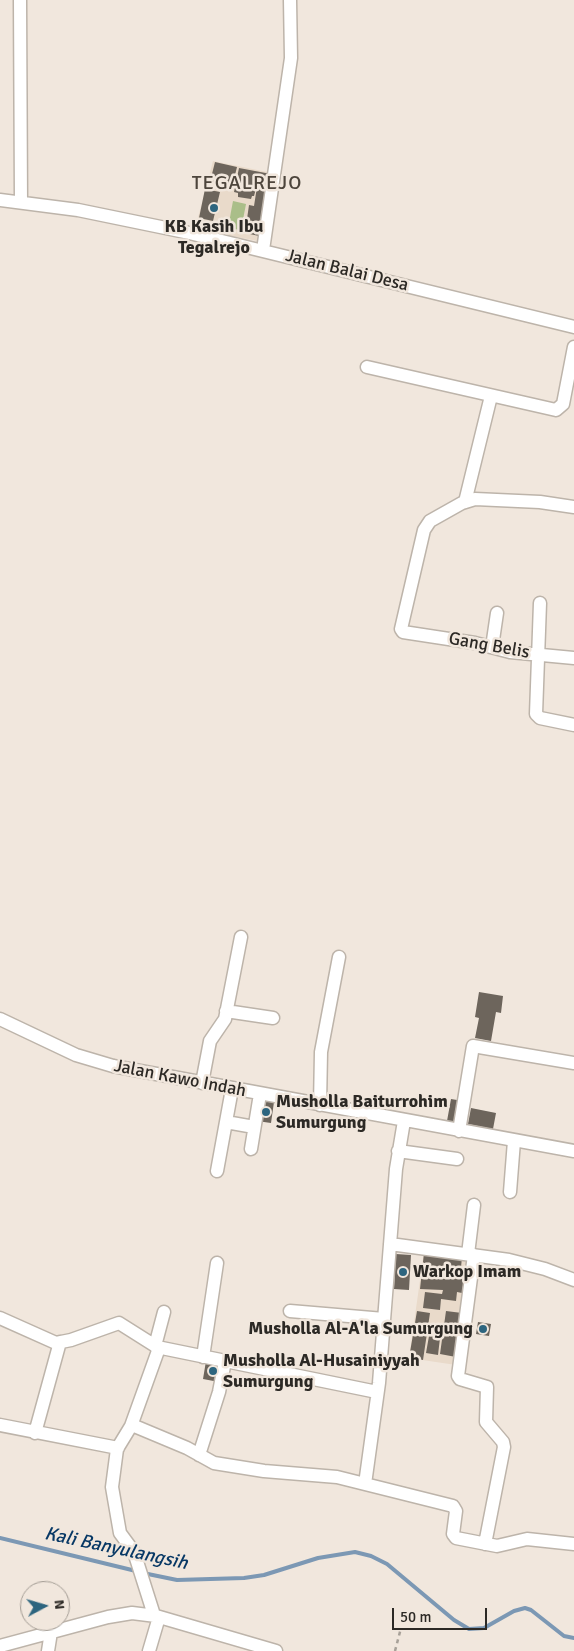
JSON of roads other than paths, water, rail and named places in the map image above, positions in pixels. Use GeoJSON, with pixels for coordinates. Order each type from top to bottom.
{"type":"FeatureCollection","features":[{"type":"Feature","properties":{"kind":"street"},"geometry":{"type":"LineString","coordinates":[[20,0],[21,202]]}},
{"type":"Feature","properties":{"kind":"street"},"geometry":{"type":"LineString","coordinates":[[263,250],[291,58],[290,0]]}},
{"type":"Feature","properties":{"kind":"street","name":"Jalan Balai Desa"},"geometry":{"type":"LineString","coordinates":[[0,200],[124,219],[263,250],[574,327]]}},
{"type":"Feature","properties":{"kind":"street"},"geometry":{"type":"LineString","coordinates":[[367,367],[552,410],[559,410],[564,401],[574,347]]}},
{"type":"Feature","properties":{"kind":"street"},"geometry":{"type":"LineString","coordinates":[[490,396],[465,502],[481,499],[540,502],[574,507]]}},
{"type":"Feature","properties":{"kind":"street","name":"Gang Belis"},"geometry":{"type":"LineString","coordinates":[[465,502],[433,519],[426,525],[401,629],[404,632],[492,647],[574,658]]}},
{"type":"Feature","properties":{"kind":"street"},"geometry":{"type":"LineString","coordinates":[[540,603],[536,716],[574,725]]}},
{"type":"Feature","properties":{"kind":"street"},"geometry":{"type":"LineString","coordinates":[[492,647],[497,612]]}},
{"type":"Feature","properties":{"kind":"street"},"geometry":{"type":"LineString","coordinates":[[202,1083],[209,1046],[223,1023],[241,937]]}},
{"type":"Feature","properties":{"kind":"street"},"geometry":{"type":"LineString","coordinates":[[320,1105],[321,1052],[339,957]]}},
{"type":"Feature","properties":{"kind":"street"},"geometry":{"type":"LineString","coordinates":[[226,1011],[273,1018]]}},
{"type":"Feature","properties":{"kind":"street","name":"Jalan Kawo Indah"},"geometry":{"type":"LineString","coordinates":[[0,1019],[92,1060],[232,1089],[574,1152]]}},
{"type":"Feature","properties":{"kind":"street"},"geometry":{"type":"LineString","coordinates":[[459,1131],[473,1046],[574,1063]]}},
{"type":"Feature","properties":{"kind":"street"},"geometry":{"type":"LineString","coordinates":[[217,1171],[232,1089]]}},
{"type":"Feature","properties":{"kind":"street"},"geometry":{"type":"LineString","coordinates":[[251,1149],[260,1094]]}},
{"type":"Feature","properties":{"kind":"street"},"geometry":{"type":"LineString","coordinates":[[365,1484],[377,1392],[398,1151],[404,1121]]}},
{"type":"Feature","properties":{"kind":"street"},"geometry":{"type":"LineString","coordinates":[[226,1122],[254,1127]]}},
{"type":"Feature","properties":{"kind":"street"},"geometry":{"type":"LineString","coordinates":[[510,1192],[514,1141]]}},
{"type":"Feature","properties":{"kind":"street"},"geometry":{"type":"LineString","coordinates":[[398,1151],[457,1159]]}},
{"type":"Feature","properties":{"kind":"street"},"geometry":{"type":"LineString","coordinates":[[474,1205],[471,1254],[458,1376],[461,1380],[487,1387],[485,1420],[504,1447],[485,1544]]}},
{"type":"Feature","properties":{"kind":"street"},"geometry":{"type":"LineString","coordinates":[[390,1244],[524,1263],[574,1280]]}},
{"type":"Feature","properties":{"kind":"street"},"geometry":{"type":"LineString","coordinates":[[203,1357],[218,1263]]}},
{"type":"Feature","properties":{"kind":"street"},"geometry":{"type":"LineString","coordinates":[[290,1311],[384,1319]]}},
{"type":"Feature","properties":{"kind":"street"},"geometry":{"type":"LineString","coordinates":[[149,1651],[156,1616],[135,1556],[120,1534],[112,1498],[114,1465],[118,1448],[132,1425],[157,1347],[164,1312]]}},
{"type":"Feature","properties":{"kind":"street"},"geometry":{"type":"LineString","coordinates":[[0,1318],[18,1324],[49,1340],[60,1342],[119,1323],[157,1347],[377,1392]]}},
{"type":"Feature","properties":{"kind":"street"},"geometry":{"type":"LineString","coordinates":[[35,1433],[60,1342]]}},
{"type":"Feature","properties":{"kind":"street"},"geometry":{"type":"LineString","coordinates":[[199,1455],[218,1397],[225,1361]]}},
{"type":"Feature","properties":{"kind":"street"},"geometry":{"type":"LineString","coordinates":[[132,1425],[187,1448],[214,1463],[249,1469],[328,1476],[454,1507],[456,1511],[454,1536],[498,1546],[534,1539],[574,1544]]}},
{"type":"Feature","properties":{"kind":"street"},"geometry":{"type":"LineString","coordinates":[[0,1426],[118,1448]]}},
{"type":"Feature","properties":{"kind":"street"},"geometry":{"type":"LineString","coordinates":[[0,1646],[132,1613],[156,1616],[276,1651]]}},
{"type":"Feature","properties":{"kind":"street"},"geometry":{"type":"LineString","coordinates":[[48,1651],[51,1632]]}},
{"type":"Feature","properties":{"kind":"waterway","name":"Kali Banyulangsih"},"geometry":{"type":"LineString","coordinates":[[0,1538],[136,1571]]}},
{"type":"Feature","properties":{"kind":"waterway","name":"Kali Banyulangsih"},"geometry":{"type":"LineString","coordinates":[[143,1573],[177,1580],[244,1578],[264,1575],[318,1558],[355,1552],[371,1556],[387,1564],[454,1620],[469,1629],[484,1628],[514,1611],[525,1608],[531,1610],[564,1636],[574,1638]]}},
{"type":"Feature","properties":{"kind":"place","name":"KB Kasih Ibu Tegalrejo"},"geometry":{"type":"Point","coordinates":[214,208]}},
{"type":"Feature","properties":{"kind":"place","name":"Musholla Baiturrohim Sumurgung"},"geometry":{"type":"Point","coordinates":[266,1112]}},
{"type":"Feature","properties":{"kind":"place","name":"Warkop Imam"},"geometry":{"type":"Point","coordinates":[403,1272]}},
{"type":"Feature","properties":{"kind":"place","name":"Musholla Al-A'la Sumurgung"},"geometry":{"type":"Point","coordinates":[483,1329]}},
{"type":"Feature","properties":{"kind":"place","name":"Musholla Al-Husainiyyah Sumurgung"},"geometry":{"type":"Point","coordinates":[213,1371]}},
{"type":"Feature","properties":{"kind":"district","name":"TEGALREJO"},"geometry":{"type":"Point","coordinates":[247,184]}}]}
